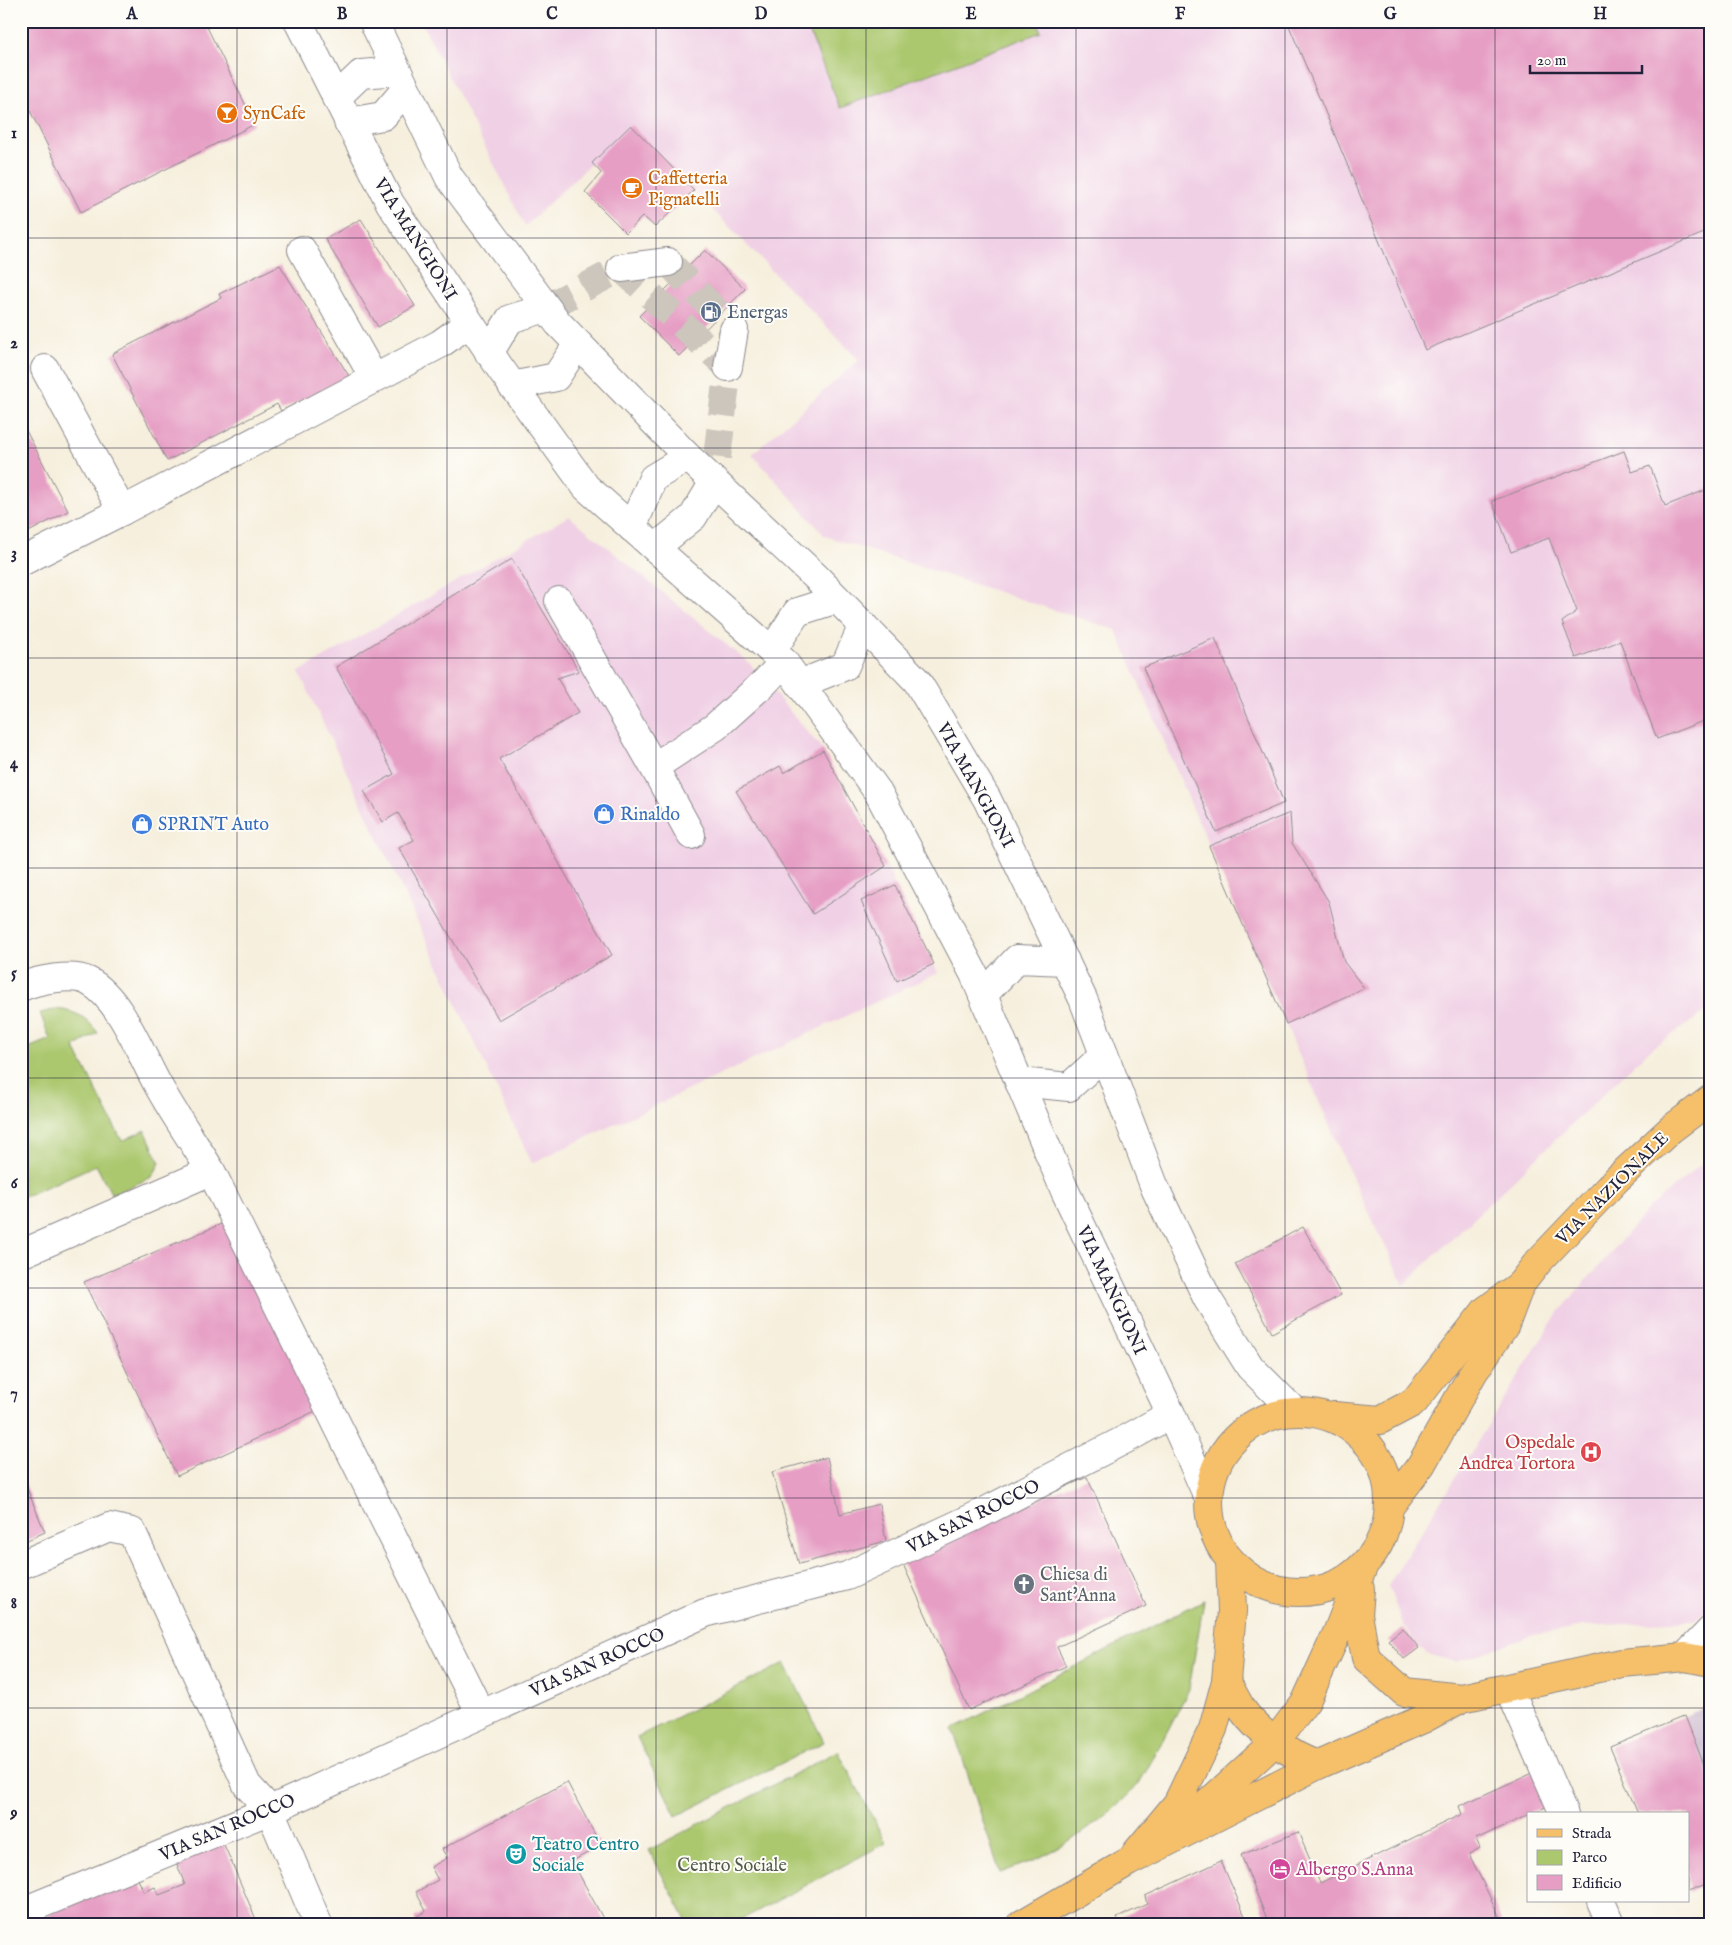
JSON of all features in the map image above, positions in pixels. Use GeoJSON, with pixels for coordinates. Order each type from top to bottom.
{"type":"FeatureCollection","features":[{"type":"Feature","properties":{"kind":"main road","name":"VIA NAZIONALE"},"geometry":{"type":"LineString","coordinates":[[1390,1506],[1420,1465],[1473,1373],[1504,1325],[1520,1286],[1538,1262],[1617,1179],[1671,1130],[1711,1099]]}},
{"type":"Feature","properties":{"kind":"main road","name":"VIA NAZIONALE"},"geometry":{"type":"LineString","coordinates":[[1326,1416],[1353,1429],[1373,1450],[1386,1476],[1390,1506],[1386,1528],[1377,1549],[1362,1567],[1342,1582],[1319,1591],[1295,1593],[1270,1588],[1248,1577],[1230,1561],[1218,1542],[1210,1520],[1208,1498],[1214,1472],[1226,1448],[1246,1430],[1269,1417],[1295,1412],[1311,1412],[1326,1416],[1380,1420],[1414,1402],[1486,1310],[1520,1286]]}},
{"type":"Feature","properties":{"kind":"main road","name":"VIA NAZIONALE"},"geometry":{"type":"LineString","coordinates":[[1128,1862],[1177,1804],[1213,1729],[1226,1681],[1232,1611],[1230,1561]]}},
{"type":"Feature","properties":{"kind":"main road","name":"VIA NAZIONALE"},"geometry":{"type":"LineString","coordinates":[[1128,1862],[1207,1804],[1275,1742],[1306,1701],[1337,1633],[1362,1567]]}},
{"type":"Feature","properties":{"kind":"main road"},"geometry":{"type":"LineString","coordinates":[[1362,1567],[1358,1615],[1366,1658],[1404,1692],[1462,1698]]}},
{"type":"Feature","properties":{"kind":"main road"},"geometry":{"type":"LineString","coordinates":[[1022,1924],[1128,1862],[1318,1765],[1423,1719],[1462,1698],[1622,1663],[1698,1660]]}},
{"type":"Feature","properties":{"kind":"main road"},"geometry":{"type":"LineString","coordinates":[[1226,1681],[1242,1710],[1275,1742],[1302,1760],[1318,1765]]}},
{"type":"Feature","properties":{"kind":"street","name":"VIA MANGIONI"},"geometry":{"type":"LineString","coordinates":[[298,21],[390,203],[489,353],[586,487],[778,657],[800,684],[878,792],[974,974],[1065,1191],[1171,1414],[1208,1498]]}},
{"type":"Feature","properties":{"kind":"street","name":"VIA MANGIONI"},"geometry":{"type":"LineString","coordinates":[[373,21],[449,177],[558,323],[688,457],[837,599],[917,681],[987,798],[1083,999],[1155,1188],[1206,1298],[1250,1367],[1295,1412]]}},
{"type":"Feature","properties":{"kind":"street"},"geometry":{"type":"LineString","coordinates":[[336,98],[362,74],[402,80],[383,116],[348,122]]}},
{"type":"Feature","properties":{"kind":"street"},"geometry":{"type":"LineString","coordinates":[[302,250],[374,378]]}},
{"type":"Feature","properties":{"kind":"street"},"geometry":{"type":"LineString","coordinates":[[620,268],[668,262]]}},
{"type":"Feature","properties":{"kind":"street"},"geometry":{"type":"LineString","coordinates":[[489,353],[510,319],[546,308]]}},
{"type":"Feature","properties":{"kind":"street"},"geometry":{"type":"LineString","coordinates":[[21,562],[440,344],[469,323]]}},
{"type":"Feature","properties":{"kind":"street"},"geometry":{"type":"LineString","coordinates":[[728,367],[734,330]]}},
{"type":"Feature","properties":{"kind":"street"},"geometry":{"type":"LineString","coordinates":[[512,386],[556,377],[578,344]]}},
{"type":"Feature","properties":{"kind":"street"},"geometry":{"type":"LineString","coordinates":[[45,369],[122,510]]}},
{"type":"Feature","properties":{"kind":"street"},"geometry":{"type":"LineString","coordinates":[[632,528],[653,478],[688,457]]}},
{"type":"Feature","properties":{"kind":"street"},"geometry":{"type":"LineString","coordinates":[[655,548],[694,517],[714,482]]}},
{"type":"Feature","properties":{"kind":"street"},"geometry":{"type":"LineString","coordinates":[[654,767],[715,728],[765,682],[797,612],[837,599]]}},
{"type":"Feature","properties":{"kind":"street"},"geometry":{"type":"LineString","coordinates":[[559,601],[691,835]]}},
{"type":"Feature","properties":{"kind":"street"},"geometry":{"type":"LineString","coordinates":[[800,684],[845,666],[863,625]]}},
{"type":"Feature","properties":{"kind":"street"},"geometry":{"type":"LineString","coordinates":[[983,995],[1017,959],[1065,961]]}},
{"type":"Feature","properties":{"kind":"street"},"geometry":{"type":"LineString","coordinates":[[21,987],[35,981],[68,978],[86,980],[102,990],[117,1008],[159,1088],[211,1171],[481,1714]]}},
{"type":"Feature","properties":{"kind":"street"},"geometry":{"type":"LineString","coordinates":[[1019,1082],[1069,1087],[1104,1055]]}},
{"type":"Feature","properties":{"kind":"street"},"geometry":{"type":"LineString","coordinates":[[21,1254],[211,1171]]}},
{"type":"Feature","properties":{"kind":"street","name":"VIA SAN ROCCO"},"geometry":{"type":"LineString","coordinates":[[21,1912],[270,1810],[705,1613],[847,1576],[974,1517],[1171,1414]]}},
{"type":"Feature","properties":{"kind":"street"},"geometry":{"type":"LineString","coordinates":[[21,1565],[109,1527],[132,1532],[247,1785],[270,1810],[318,1924]]}},
{"type":"Feature","properties":{"kind":"street"},"geometry":{"type":"LineString","coordinates":[[1698,1660],[1711,1630]]}},
{"type":"Feature","properties":{"kind":"street"},"geometry":{"type":"LineString","coordinates":[[1510,1688],[1563,1812]]}},
{"type":"Feature","properties":{"kind":"street"},"geometry":{"type":"LineString","coordinates":[[1601,1902],[1611,1924]]}},
{"type":"Feature","properties":{"kind":"shaded area"},"geometry":{"type":"Polygon","coordinates":[[[421,21],[1711,21],[1711,1008],[1647,1052],[1404,1285],[1349,1171],[1116,630],[825,536],[752,454],[859,360],[631,126],[525,226],[421,21]]]}},
{"type":"Feature","properties":{"kind":"shaded area"},"geometry":{"type":"Polygon","coordinates":[[[569,516],[750,664],[823,750],[869,832],[938,973],[532,1163],[299,672],[569,516]]]}},
{"type":"Feature","properties":{"kind":"shaded area","name":"Ospedale Andrea Tortora"},"geometry":{"type":"Polygon","coordinates":[[[1711,1156],[1711,1607],[1693,1621],[1584,1626],[1534,1635],[1456,1662],[1431,1655],[1421,1649],[1404,1627],[1388,1586],[1555,1317],[1650,1207],[1711,1156]]]}},
{"type":"Feature","properties":{"kind":"shaded area"},"geometry":{"type":"Polygon","coordinates":[[[1711,1706],[1711,1783],[1685,1716],[1711,1706]]]}},
{"type":"Feature","properties":{"kind":"green space"},"geometry":{"type":"Polygon","coordinates":[[[805,21],[1037,21],[1041,32],[840,108],[805,21]]]}},
{"type":"Feature","properties":{"kind":"green space"},"geometry":{"type":"Polygon","coordinates":[[[58,1009],[81,1016],[98,1033],[74,1047],[122,1141],[145,1130],[160,1163],[152,1177],[112,1195],[96,1165],[21,1198],[21,1051],[50,1039],[40,1013],[58,1009]]]}},
{"type":"Feature","properties":{"kind":"green space"},"geometry":{"type":"Polygon","coordinates":[[[1204,1600],[1189,1689],[1138,1785],[1111,1812],[1066,1844],[1035,1860],[1000,1873],[953,1729],[1204,1600]]]}},
{"type":"Feature","properties":{"kind":"green space"},"geometry":{"type":"Polygon","coordinates":[[[785,1663],[824,1742],[676,1816],[637,1737],[785,1663]]]}},
{"type":"Feature","properties":{"kind":"green space","name":"Centro Sociale"},"geometry":{"type":"Polygon","coordinates":[[[838,1751],[886,1843],[733,1924],[688,1924],[649,1850],[838,1751]]]}},
{"type":"Feature","properties":{"kind":"building"},"geometry":{"type":"Polygon","coordinates":[[[21,21],[204,21],[255,124],[81,212],[21,93],[21,21]]]}},
{"type":"Feature","properties":{"kind":"building"},"geometry":{"type":"Polygon","coordinates":[[[1287,21],[1711,21],[1711,230],[1425,350],[1287,21]]]}},
{"type":"Feature","properties":{"kind":"building"},"geometry":{"type":"Polygon","coordinates":[[[631,125],[694,190],[655,227],[643,216],[626,233],[585,192],[601,173],[592,163],[631,125]]]}},
{"type":"Feature","properties":{"kind":"building"},"geometry":{"type":"Polygon","coordinates":[[[361,219],[415,306],[378,327],[325,239],[361,219]]]}},
{"type":"Feature","properties":{"kind":"building"},"geometry":{"type":"Polygon","coordinates":[[[705,250],[745,289],[679,356],[639,316],[705,250]]]}},
{"type":"Feature","properties":{"kind":"building"},"geometry":{"type":"Polygon","coordinates":[[[280,265],[349,376],[281,411],[277,404],[167,461],[112,354],[221,298],[219,294],[280,265]]]}},
{"type":"Feature","properties":{"kind":"building"},"geometry":{"type":"Polygon","coordinates":[[[21,421],[68,511],[21,536],[21,421]]]}},
{"type":"Feature","properties":{"kind":"building"},"geometry":{"type":"Polygon","coordinates":[[[1624,451],[1632,472],[1650,466],[1665,506],[1711,488],[1711,718],[1657,739],[1620,641],[1576,658],[1562,622],[1577,611],[1549,538],[1511,552],[1492,501],[1624,451]]]}},
{"type":"Feature","properties":{"kind":"building"},"geometry":{"type":"Polygon","coordinates":[[[512,559],[579,671],[557,678],[578,713],[499,759],[612,955],[499,1020],[399,848],[414,840],[398,813],[383,822],[364,791],[394,774],[336,667],[512,559]]]}},
{"type":"Feature","properties":{"kind":"building"},"geometry":{"type":"Polygon","coordinates":[[[1215,638],[1284,803],[1216,832],[1143,668],[1215,638]]]}},
{"type":"Feature","properties":{"kind":"building"},"geometry":{"type":"Polygon","coordinates":[[[823,750],[886,866],[813,914],[736,791],[780,766],[784,773],[823,750]]]}},
{"type":"Feature","properties":{"kind":"building"},"geometry":{"type":"Polygon","coordinates":[[[1290,813],[1292,843],[1329,902],[1344,962],[1364,988],[1286,1024],[1209,846],[1290,813]]]}},
{"type":"Feature","properties":{"kind":"building"},"geometry":{"type":"Polygon","coordinates":[[[895,885],[934,964],[897,981],[861,901],[895,885]]]}},
{"type":"Feature","properties":{"kind":"building"},"geometry":{"type":"Polygon","coordinates":[[[233,1219],[326,1406],[177,1476],[84,1282],[233,1219]]]}},
{"type":"Feature","properties":{"kind":"building"},"geometry":{"type":"Polygon","coordinates":[[[1303,1227],[1341,1295],[1272,1333],[1235,1264],[1303,1227]]]}},
{"type":"Feature","properties":{"kind":"building"},"geometry":{"type":"Polygon","coordinates":[[[827,1457],[840,1514],[879,1504],[886,1541],[799,1564],[772,1472],[827,1457]]]}},
{"type":"Feature","properties":{"kind":"building"},"geometry":{"type":"Polygon","coordinates":[[[21,1474],[45,1532],[21,1543],[21,1474]]]}},
{"type":"Feature","properties":{"kind":"building","name":"Chiesa di Sant'Anna"},"geometry":{"type":"Polygon","coordinates":[[[1087,1477],[1146,1606],[1057,1647],[1066,1666],[969,1710],[902,1562],[1087,1477]]]}},
{"type":"Feature","properties":{"kind":"building"},"geometry":{"type":"Polygon","coordinates":[[[1403,1628],[1419,1648],[1404,1659],[1388,1640],[1403,1628]]]}},
{"type":"Feature","properties":{"kind":"building"},"geometry":{"type":"Polygon","coordinates":[[[1685,1716],[1711,1783],[1711,1882],[1690,1890],[1690,1812],[1637,1812],[1610,1747],[1685,1716]]]}},
{"type":"Feature","properties":{"kind":"building"},"geometry":{"type":"Polygon","coordinates":[[[1534,1772],[1548,1806],[1535,1812],[1527,1812],[1527,1816],[1476,1839],[1480,1848],[1469,1854],[1503,1924],[1269,1924],[1241,1855],[1298,1832],[1320,1883],[1462,1814],[1459,1806],[1534,1772]]]}},
{"type":"Feature","properties":{"kind":"building","name":"Teatro Centro Sociale"},"geometry":{"type":"Polygon","coordinates":[[[567,1782],[601,1846],[572,1861],[606,1924],[417,1924],[414,1918],[426,1911],[416,1892],[438,1880],[431,1867],[447,1858],[442,1849],[567,1782]]]}},
{"type":"Feature","properties":{"kind":"building"},"geometry":{"type":"Polygon","coordinates":[[[222,1840],[258,1924],[28,1924],[136,1875],[144,1892],[155,1887],[159,1895],[185,1885],[175,1859],[222,1840]]]}},
{"type":"Feature","properties":{"kind":"building"},"geometry":{"type":"Polygon","coordinates":[[[1221,1861],[1245,1916],[1226,1924],[1120,1924],[1117,1918],[1147,1904],[1145,1896],[1221,1861]]]}},
{"type":"Feature","properties":{"kind":"tunnel"},"geometry":{"type":"LineString","coordinates":[[668,262],[734,330]]}},
{"type":"Feature","properties":{"kind":"tunnel"},"geometry":{"type":"LineString","coordinates":[[546,308],[621,268],[728,367],[714,482]]}},
{"type":"Feature","properties":{"kind":"place","name":"SynCafe"},"geometry":{"type":"Point","coordinates":[227,113]}},
{"type":"Feature","properties":{"kind":"place","name":"Caffetteria Pignatelli"},"geometry":{"type":"Point","coordinates":[632,188]}},
{"type":"Feature","properties":{"kind":"place","name":"Energas"},"geometry":{"type":"Point","coordinates":[711,312]}},
{"type":"Feature","properties":{"kind":"place","name":"Rinaldo"},"geometry":{"type":"Point","coordinates":[604,814]}},
{"type":"Feature","properties":{"kind":"place","name":"SPRINT Auto"},"geometry":{"type":"Point","coordinates":[142,824]}},
{"type":"Feature","properties":{"kind":"place","name":"Ospedale Andrea Tortora"},"geometry":{"type":"Point","coordinates":[1591,1452]}},
{"type":"Feature","properties":{"kind":"place","name":"Chiesa di Sant'Anna"},"geometry":{"type":"Point","coordinates":[1024,1584]}},
{"type":"Feature","properties":{"kind":"place","name":"Teatro Centro Sociale"},"geometry":{"type":"Point","coordinates":[516,1854]}},
{"type":"Feature","properties":{"kind":"place","name":"Albergo S.Anna"},"geometry":{"type":"Point","coordinates":[1280,1869]}}]}
